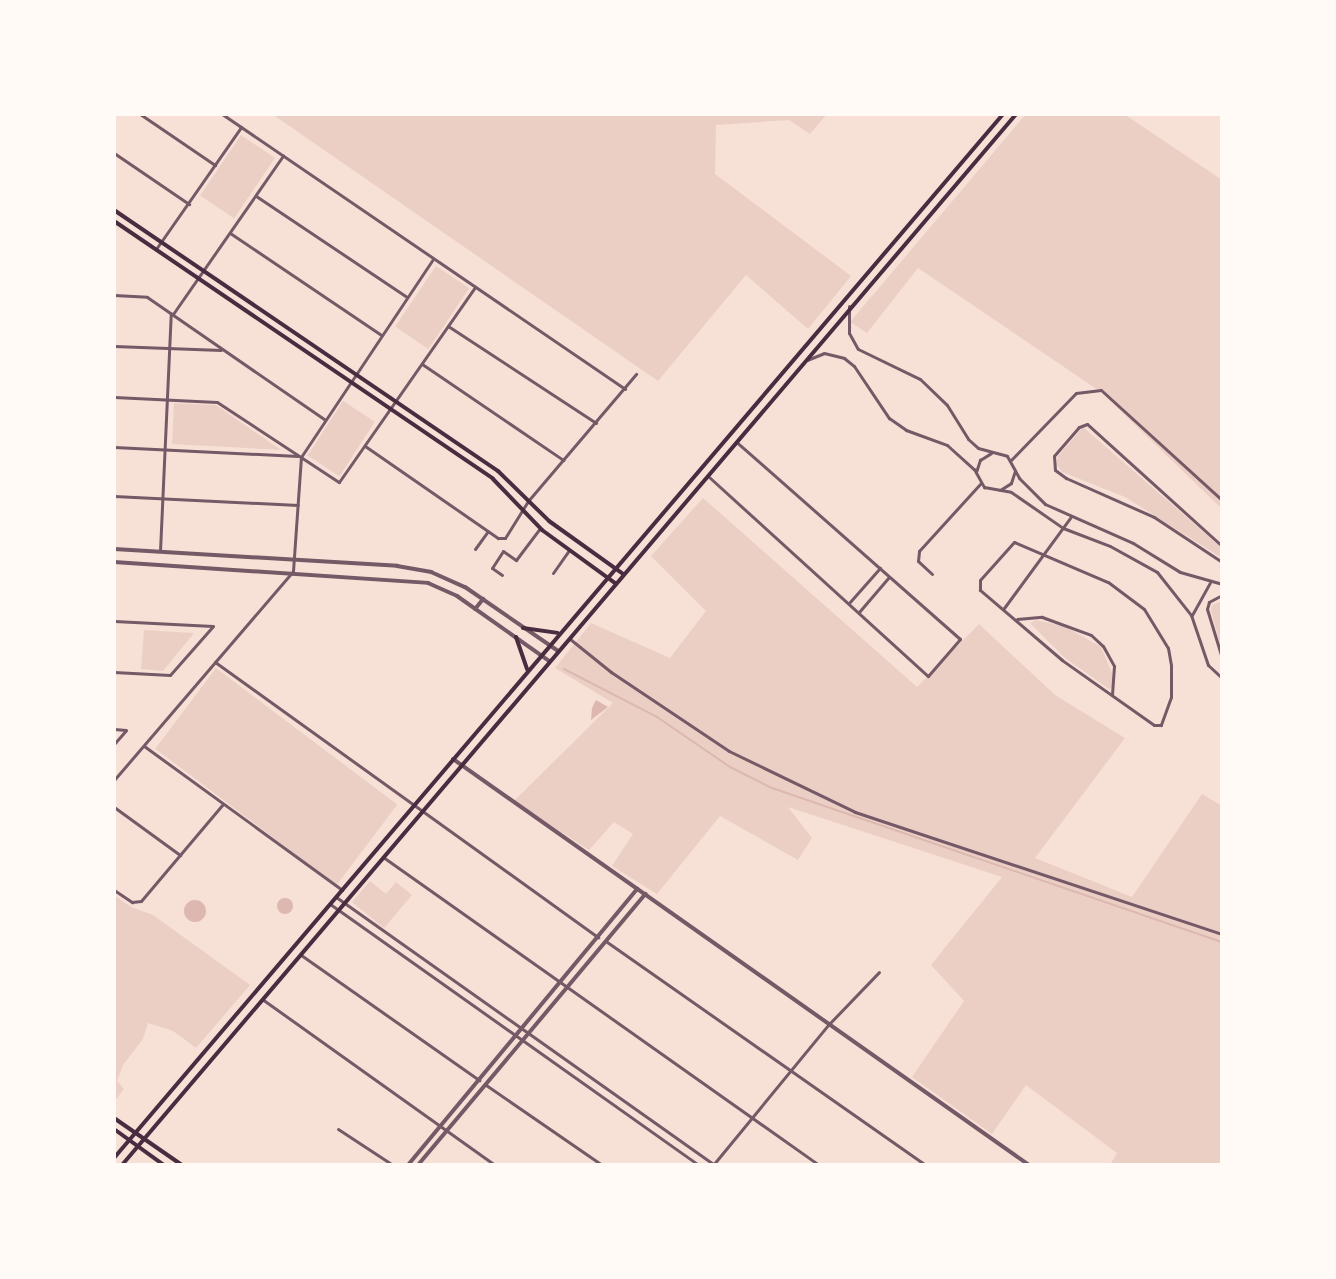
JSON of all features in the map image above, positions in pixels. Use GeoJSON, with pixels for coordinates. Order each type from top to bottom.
{"type":"FeatureCollection","features":[{"type":"Feature","properties":{"kind":"main road"},"geometry":{"type":"LineString","coordinates":[[114,1158],[558,633],[1003,114]]}},
{"type":"Feature","properties":{"kind":"main road"},"geometry":{"type":"LineString","coordinates":[[122,1165],[568,638],[738,443],[861,291],[1016,114]]}},
{"type":"Feature","properties":{"kind":"main road"},"geometry":{"type":"LineString","coordinates":[[114,210],[498,471],[528,501],[623,574]]}},
{"type":"Feature","properties":{"kind":"main road"},"geometry":{"type":"LineString","coordinates":[[114,221],[393,408],[493,478],[540,528],[615,583]]}},
{"type":"Feature","properties":{"kind":"main road"},"geometry":{"type":"LineString","coordinates":[[856,286],[861,291]]}},
{"type":"Feature","properties":{"kind":"main road"},"geometry":{"type":"LineString","coordinates":[[523,628],[558,633]]}},
{"type":"Feature","properties":{"kind":"main road"},"geometry":{"type":"LineString","coordinates":[[516,637],[528,670]]}},
{"type":"Feature","properties":{"kind":"main road"},"geometry":{"type":"LineString","coordinates":[[114,1118],[182,1165]]}},
{"type":"Feature","properties":{"kind":"main road"},"geometry":{"type":"LineString","coordinates":[[114,1129],[164,1165]]}},
{"type":"Feature","properties":{"kind":"street"},"geometry":{"type":"LineString","coordinates":[[140,114],[215,165]]}},
{"type":"Feature","properties":{"kind":"street"},"geometry":{"type":"LineString","coordinates":[[222,114],[625,389]]}},
{"type":"Feature","properties":{"kind":"street"},"geometry":{"type":"LineString","coordinates":[[156,249],[241,127]]}},
{"type":"Feature","properties":{"kind":"street"},"geometry":{"type":"LineString","coordinates":[[114,153],[189,204]]}},
{"type":"Feature","properties":{"kind":"street"},"geometry":{"type":"LineString","coordinates":[[160,552],[172,314],[283,156]]}},
{"type":"Feature","properties":{"kind":"street"},"geometry":{"type":"LineString","coordinates":[[256,196],[407,297]]}},
{"type":"Feature","properties":{"kind":"street"},"geometry":{"type":"LineString","coordinates":[[230,233],[381,335]]}},
{"type":"Feature","properties":{"kind":"street"},"geometry":{"type":"LineString","coordinates":[[114,780],[293,571],[299,457],[433,259]]}},
{"type":"Feature","properties":{"kind":"street"},"geometry":{"type":"LineString","coordinates":[[114,397],[218,402],[339,482],[393,408],[475,287]]}},
{"type":"Feature","properties":{"kind":"street"},"geometry":{"type":"LineString","coordinates":[[114,295],[147,297],[324,419]]}},
{"type":"Feature","properties":{"kind":"street"},"geometry":{"type":"LineString","coordinates":[[849,306],[847,321],[852,342],[865,355],[920,379],[947,405],[968,439],[978,448],[1011,460],[1032,493],[1070,518],[1133,543],[1180,572],[1210,583],[1222,584]]}},
{"type":"Feature","properties":{"kind":"street"},"geometry":{"type":"LineString","coordinates":[[448,326],[596,423]]}},
{"type":"Feature","properties":{"kind":"street"},"geometry":{"type":"LineString","coordinates":[[114,346],[223,350]]}},
{"type":"Feature","properties":{"kind":"street"},"geometry":{"type":"LineString","coordinates":[[804,362],[824,354],[844,358],[854,366],[889,418],[906,430],[947,445],[976,474],[980,484],[1011,492],[1063,528],[1110,546],[1157,572],[1191,615],[1208,665],[1222,678]]}},
{"type":"Feature","properties":{"kind":"street"},"geometry":{"type":"LineString","coordinates":[[422,364],[563,460]]}},
{"type":"Feature","properties":{"kind":"street"},"geometry":{"type":"LineString","coordinates":[[365,446],[488,531],[505,538],[524,512],[528,501],[636,374]]}},
{"type":"Feature","properties":{"kind":"street"},"geometry":{"type":"LineString","coordinates":[[1011,460],[1076,393],[1090,389],[1108,394],[1222,500]]}},
{"type":"Feature","properties":{"kind":"street"},"geometry":{"type":"LineString","coordinates":[[1222,546],[1087,424],[1079,427],[1054,456],[1055,470],[1078,484],[1154,517],[1222,562]]}},
{"type":"Feature","properties":{"kind":"street"},"geometry":{"type":"LineString","coordinates":[[709,477],[928,676],[960,639],[738,443]]}},
{"type":"Feature","properties":{"kind":"street"},"geometry":{"type":"LineString","coordinates":[[114,447],[299,457]]}},
{"type":"Feature","properties":{"kind":"street"},"geometry":{"type":"LineString","coordinates":[[976,474],[980,459],[993,452]]}},
{"type":"Feature","properties":{"kind":"street"},"geometry":{"type":"LineString","coordinates":[[998,490],[1011,483],[1015,469]]}},
{"type":"Feature","properties":{"kind":"street"},"geometry":{"type":"LineString","coordinates":[[932,574],[918,561],[919,551],[980,484]]}},
{"type":"Feature","properties":{"kind":"street"},"geometry":{"type":"LineString","coordinates":[[114,496],[298,506]]}},
{"type":"Feature","properties":{"kind":"street"},"geometry":{"type":"LineString","coordinates":[[1004,608],[1070,518]]}},
{"type":"Feature","properties":{"kind":"street"},"geometry":{"type":"LineString","coordinates":[[502,575],[492,568],[503,551],[516,560],[540,528]]}},
{"type":"Feature","properties":{"kind":"street"},"geometry":{"type":"LineString","coordinates":[[475,549],[488,531]]}},
{"type":"Feature","properties":{"kind":"street"},"geometry":{"type":"LineString","coordinates":[[1014,542],[1041,555],[1125,591],[1159,630],[1168,648],[1172,683],[1165,720],[1161,725],[1154,725],[1062,660],[978,585],[1014,542]]}},
{"type":"Feature","properties":{"kind":"street"},"geometry":{"type":"LineString","coordinates":[[114,549],[294,560],[431,572],[483,599],[558,651]]}},
{"type":"Feature","properties":{"kind":"street"},"geometry":{"type":"LineString","coordinates":[[553,573],[570,550]]}},
{"type":"Feature","properties":{"kind":"street"},"geometry":{"type":"LineString","coordinates":[[114,562],[293,571],[412,580],[442,588],[549,661]]}},
{"type":"Feature","properties":{"kind":"street"},"geometry":{"type":"LineString","coordinates":[[849,604],[880,568]]}},
{"type":"Feature","properties":{"kind":"street"},"geometry":{"type":"LineString","coordinates":[[859,612],[889,577]]}},
{"type":"Feature","properties":{"kind":"street"},"geometry":{"type":"LineString","coordinates":[[1191,615],[1210,583]]}},
{"type":"Feature","properties":{"kind":"street"},"geometry":{"type":"LineString","coordinates":[[1222,595],[1209,602],[1207,609],[1222,658]]}},
{"type":"Feature","properties":{"kind":"street"},"geometry":{"type":"LineString","coordinates":[[475,609],[483,599]]}},
{"type":"Feature","properties":{"kind":"street"},"geometry":{"type":"LineString","coordinates":[[1017,620],[1042,617],[1091,635],[1103,646],[1114,666],[1112,694]]}},
{"type":"Feature","properties":{"kind":"street"},"geometry":{"type":"LineString","coordinates":[[114,621],[213,627],[170,675],[114,672]]}},
{"type":"Feature","properties":{"kind":"street"},"geometry":{"type":"LineString","coordinates":[[568,638],[611,672],[729,751],[855,812],[1222,934]]}},
{"type":"Feature","properties":{"kind":"street"},"geometry":{"type":"LineString","coordinates":[[215,662],[413,807],[422,811],[598,937]]}},
{"type":"Feature","properties":{"kind":"street"},"geometry":{"type":"LineString","coordinates":[[114,729],[126,730],[114,744]]}},
{"type":"Feature","properties":{"kind":"street"},"geometry":{"type":"LineString","coordinates":[[144,746],[342,890]]}},
{"type":"Feature","properties":{"kind":"street"},"geometry":{"type":"LineString","coordinates":[[453,759],[1029,1165]]}},
{"type":"Feature","properties":{"kind":"street"},"geometry":{"type":"LineString","coordinates":[[114,890],[137,903],[223,804]]}},
{"type":"Feature","properties":{"kind":"street"},"geometry":{"type":"LineString","coordinates":[[114,807],[180,855]]}},
{"type":"Feature","properties":{"kind":"street"},"geometry":{"type":"LineString","coordinates":[[383,856],[819,1165]]}},
{"type":"Feature","properties":{"kind":"street"},"geometry":{"type":"LineString","coordinates":[[408,1165],[637,889]]}},
{"type":"Feature","properties":{"kind":"street"},"geometry":{"type":"LineString","coordinates":[[418,1165],[645,894]]}},
{"type":"Feature","properties":{"kind":"street"},"geometry":{"type":"LineString","coordinates":[[336,897],[714,1165],[829,1024],[879,972]]}},
{"type":"Feature","properties":{"kind":"street"},"geometry":{"type":"LineString","coordinates":[[330,904],[518,1034],[698,1165]]}},
{"type":"Feature","properties":{"kind":"street"},"geometry":{"type":"LineString","coordinates":[[607,942],[925,1165]]}},
{"type":"Feature","properties":{"kind":"street"},"geometry":{"type":"LineString","coordinates":[[300,954],[479,1080]]}},
{"type":"Feature","properties":{"kind":"street"},"geometry":{"type":"LineString","coordinates":[[262,999],[495,1165]]}},
{"type":"Feature","properties":{"kind":"street"},"geometry":{"type":"LineString","coordinates":[[486,1085],[602,1165]]}},
{"type":"Feature","properties":{"kind":"street"},"geometry":{"type":"LineString","coordinates":[[338,1129],[393,1165]]}},
{"type":"Feature","properties":{"kind":"shaded area"},"geometry":{"type":"Polygon","coordinates":[[[272,114],[827,114],[810,134],[789,120],[716,125],[715,174],[851,276],[808,329],[746,275],[658,381],[272,114]]]}},
{"type":"Feature","properties":{"kind":"shaded area"},"geometry":{"type":"Polygon","coordinates":[[[1026,114],[1124,114],[1222,180],[1222,509],[1101,392],[918,268],[867,333],[850,322],[1026,114]]]}},
{"type":"Feature","properties":{"kind":"shaded area"},"geometry":{"type":"Polygon","coordinates":[[[241,135],[275,158],[234,218],[200,196],[241,135]]]}},
{"type":"Feature","properties":{"kind":"shaded area"},"geometry":{"type":"Polygon","coordinates":[[[436,266],[469,288],[428,349],[395,327],[436,266]]]}},
{"type":"Feature","properties":{"kind":"shaded area"},"geometry":{"type":"Polygon","coordinates":[[[343,401],[375,422],[339,476],[308,456],[343,401]]]}},
{"type":"Feature","properties":{"kind":"shaded area"},"geometry":{"type":"Polygon","coordinates":[[[174,403],[216,405],[281,450],[172,444],[174,403]]]}},
{"type":"Feature","properties":{"kind":"shaded area"},"geometry":{"type":"Polygon","coordinates":[[[1083,427],[1222,548],[1222,558],[1125,497],[1062,472],[1056,464],[1058,456],[1083,427]]]}},
{"type":"Feature","properties":{"kind":"shaded area"},"geometry":{"type":"Polygon","coordinates":[[[703,498],[917,687],[979,624],[1055,695],[1125,738],[1035,858],[1132,897],[1202,794],[1222,806],[1222,1165],[1110,1165],[1117,1153],[1026,1085],[992,1134],[912,1077],[964,1001],[931,965],[1002,877],[788,807],[812,838],[798,860],[720,816],[657,894],[612,866],[633,834],[614,822],[589,850],[514,801],[613,703],[555,668],[591,623],[670,658],[706,611],[651,556],[703,498]]]}},
{"type":"Feature","properties":{"kind":"shaded area"},"geometry":{"type":"Polygon","coordinates":[[[1222,601],[1222,650],[1211,611],[1212,605],[1222,601]]]}},
{"type":"Feature","properties":{"kind":"shaded area"},"geometry":{"type":"Polygon","coordinates":[[[1036,620],[1066,627],[1101,647],[1113,675],[1113,687],[1109,689],[1065,658],[1030,623],[1036,620]]]}},
{"type":"Feature","properties":{"kind":"shaded area"},"geometry":{"type":"Polygon","coordinates":[[[144,630],[194,633],[163,671],[141,669],[144,630]]]}},
{"type":"Feature","properties":{"kind":"shaded area"},"geometry":{"type":"Polygon","coordinates":[[[216,668],[397,805],[337,885],[155,749],[216,668]]]}},
{"type":"Feature","properties":{"kind":"shaded area"},"geometry":{"type":"Polygon","coordinates":[[[596,700],[608,707],[591,720],[592,708],[596,700]]]}},
{"type":"Feature","properties":{"kind":"shaded area"},"geometry":{"type":"Polygon","coordinates":[[[370,881],[386,894],[396,882],[412,895],[384,928],[352,902],[370,881]]]}},
{"type":"Feature","properties":{"kind":"shaded area"},"geometry":{"type":"Polygon","coordinates":[[[114,895],[131,907],[153,915],[250,985],[196,1048],[173,1031],[148,1023],[143,1039],[123,1065],[117,1081],[124,1089],[114,1102],[114,895]]]}},
{"type":"Feature","properties":{"kind":"shaded area"},"geometry":{"type":"Polygon","coordinates":[[[282,898],[288,898],[293,906],[291,912],[282,914],[277,909],[277,903],[282,898]]]}},
{"type":"Feature","properties":{"kind":"shaded area"},"geometry":{"type":"Polygon","coordinates":[[[195,900],[203,903],[206,911],[203,919],[195,922],[187,919],[184,911],[187,903],[195,900]]]}},
{"type":"Feature","properties":{"kind":"waterway"},"geometry":{"type":"LineString","coordinates":[[564,669],[657,717],[730,767],[772,788],[1222,942]]}}]}
